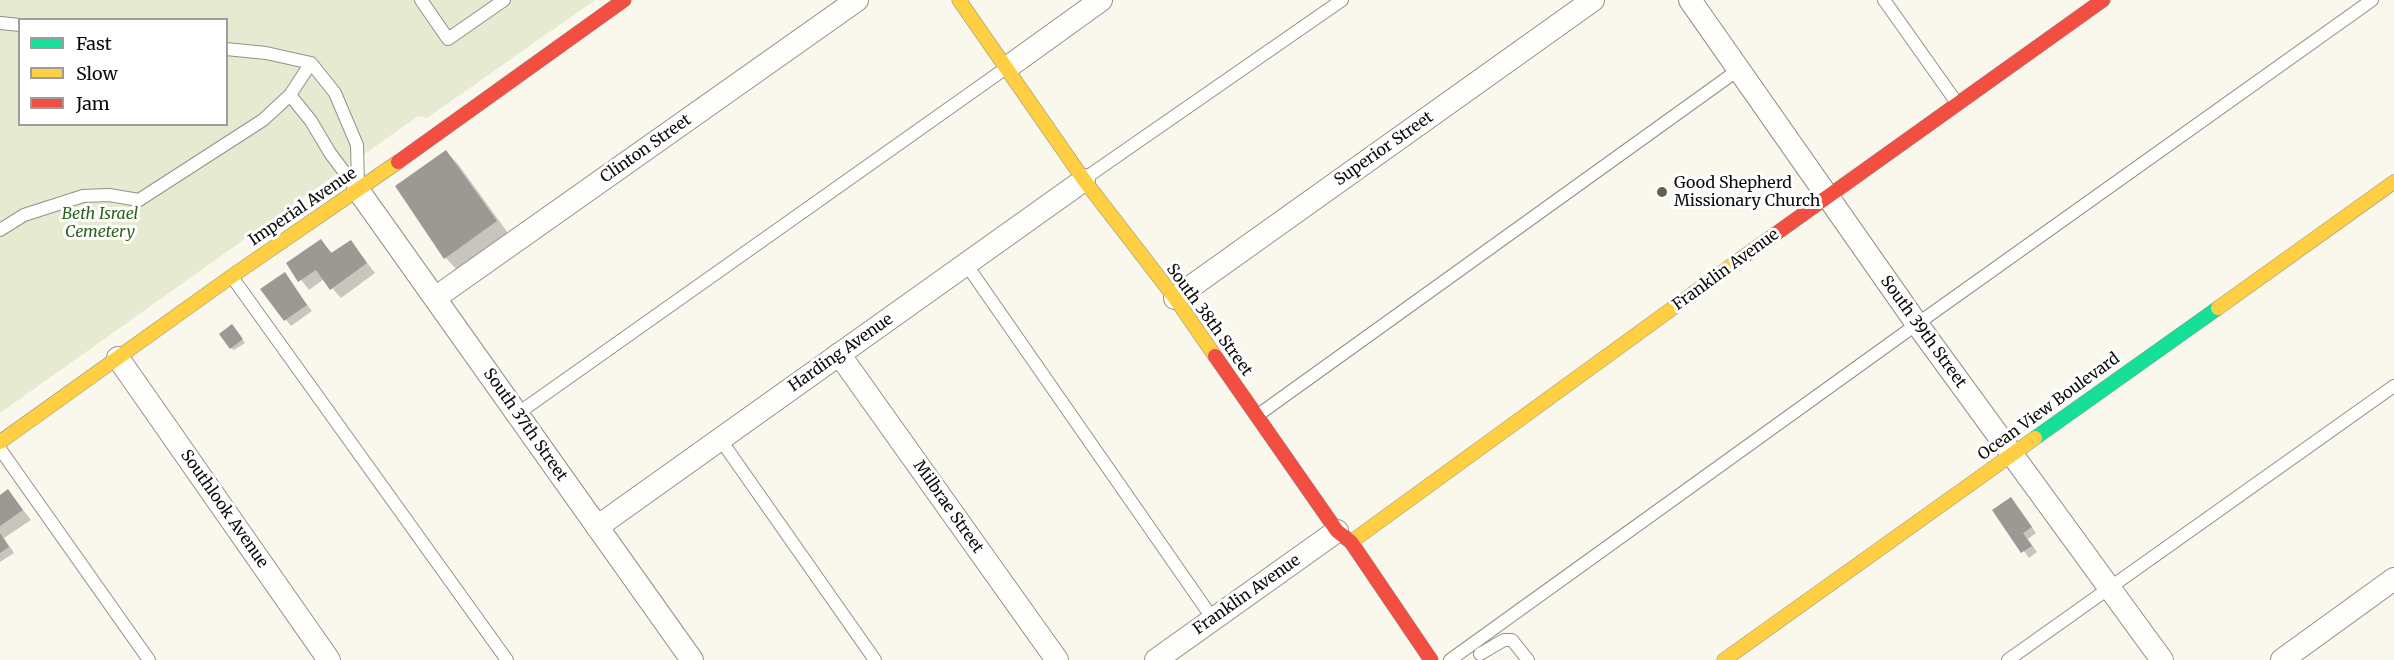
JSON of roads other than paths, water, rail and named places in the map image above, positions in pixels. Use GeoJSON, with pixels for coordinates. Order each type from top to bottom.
{"type":"FeatureCollection","features":[{"type":"Feature","properties":{"kind":"street","name":"Imperial Avenue"},"geometry":{"type":"LineString","coordinates":[[0,442],[231,276],[358,190],[624,0]]}},
{"type":"Feature","properties":{"kind":"street","name":"Clinton Street"},"geometry":{"type":"LineString","coordinates":[[435,298],[857,0]]}},
{"type":"Feature","properties":{"kind":"street","name":"South 38th Street"},"geometry":{"type":"LineString","coordinates":[[959,0],[1084,180],[1175,298],[1431,660]]}},
{"type":"Feature","properties":{"kind":"street"},"geometry":{"type":"LineString","coordinates":[[1008,68],[1101,0]]}},
{"type":"Feature","properties":{"kind":"street","name":"Superior Street"},"geometry":{"type":"LineString","coordinates":[[1175,298],[1593,0]]}},
{"type":"Feature","properties":{"kind":"street","name":"South 39th Street"},"geometry":{"type":"LineString","coordinates":[[1690,0],[1917,324],[2163,660]]}},
{"type":"Feature","properties":{"kind":"street","name":"Franklin Avenue"},"geometry":{"type":"LineString","coordinates":[[1156,660],[1213,619],[1344,536],[1826,197],[1958,104],[2088,4]]}},
{"type":"Feature","properties":{"kind":"street","name":"Harding Avenue"},"geometry":{"type":"LineString","coordinates":[[597,527],[1084,180]]}},
{"type":"Feature","properties":{"kind":"street","name":"Ocean View Boulevard"},"geometry":{"type":"LineString","coordinates":[[1724,660],[2394,182]]}},
{"type":"Feature","properties":{"kind":"street","name":"South 37th Street"},"geometry":{"type":"LineString","coordinates":[[358,190],[518,414],[688,659]]}},
{"type":"Feature","properties":{"kind":"street","name":"Milbrae Street"},"geometry":{"type":"LineString","coordinates":[[839,354],[1057,660]]}},
{"type":"Feature","properties":{"kind":"street","name":"Southlook Avenue"},"geometry":{"type":"LineString","coordinates":[[118,358],[329,660]]}},
{"type":"Feature","properties":{"kind":"street"},"geometry":{"type":"LineString","coordinates":[[2282,660],[2394,579]]}},
{"type":"Feature","properties":{"kind":"lane"},"geometry":{"type":"LineString","coordinates":[[421,0],[448,39],[504,0]]}},
{"type":"Feature","properties":{"kind":"lane"},"geometry":{"type":"LineString","coordinates":[[1084,180],[1342,0]]}},
{"type":"Feature","properties":{"kind":"lane"},"geometry":{"type":"LineString","coordinates":[[1884,0],[1958,104]]}},
{"type":"Feature","properties":{"kind":"lane"},"geometry":{"type":"LineString","coordinates":[[1479,652],[1917,324],[2372,0]]}},
{"type":"Feature","properties":{"kind":"lane"},"geometry":{"type":"LineString","coordinates":[[0,23],[18,25]]}},
{"type":"Feature","properties":{"kind":"lane"},"geometry":{"type":"LineString","coordinates":[[228,49],[266,53],[311,63],[335,93],[357,145],[358,190]]}},
{"type":"Feature","properties":{"kind":"lane"},"geometry":{"type":"LineString","coordinates":[[0,230],[24,214],[83,196],[109,195],[139,200],[263,120],[290,95],[311,63]]}},
{"type":"Feature","properties":{"kind":"lane"},"geometry":{"type":"LineString","coordinates":[[518,414],[1008,68]]}},
{"type":"Feature","properties":{"kind":"lane"},"geometry":{"type":"LineString","coordinates":[[1257,416],[1738,70]]}},
{"type":"Feature","properties":{"kind":"lane"},"geometry":{"type":"LineString","coordinates":[[290,95],[311,121],[330,153],[358,190]]}},
{"type":"Feature","properties":{"kind":"lane"},"geometry":{"type":"LineString","coordinates":[[966,264],[1213,619]]}},
{"type":"Feature","properties":{"kind":"lane"},"geometry":{"type":"LineString","coordinates":[[231,276],[507,660]]}},
{"type":"Feature","properties":{"kind":"lane"},"geometry":{"type":"LineString","coordinates":[[2008,660],[2394,386]]}},
{"type":"Feature","properties":{"kind":"lane"},"geometry":{"type":"LineString","coordinates":[[720,439],[875,660]]}},
{"type":"Feature","properties":{"kind":"lane"},"geometry":{"type":"LineString","coordinates":[[0,449],[149,660]]}},
{"type":"Feature","properties":{"kind":"lane"},"geometry":{"type":"LineString","coordinates":[[1450,660],[1479,652],[1504,640],[1512,640],[1528,660]]}},
{"type":"Feature","properties":{"kind":"place","name":"Good Shepherd Missionary Church"},"geometry":{"type":"Point","coordinates":[1662,192]}},
{"type":"Feature","properties":{"kind":"park label","name":"Beth Israel Cemetery"},"geometry":{"type":"Point","coordinates":[100,223]}}]}
